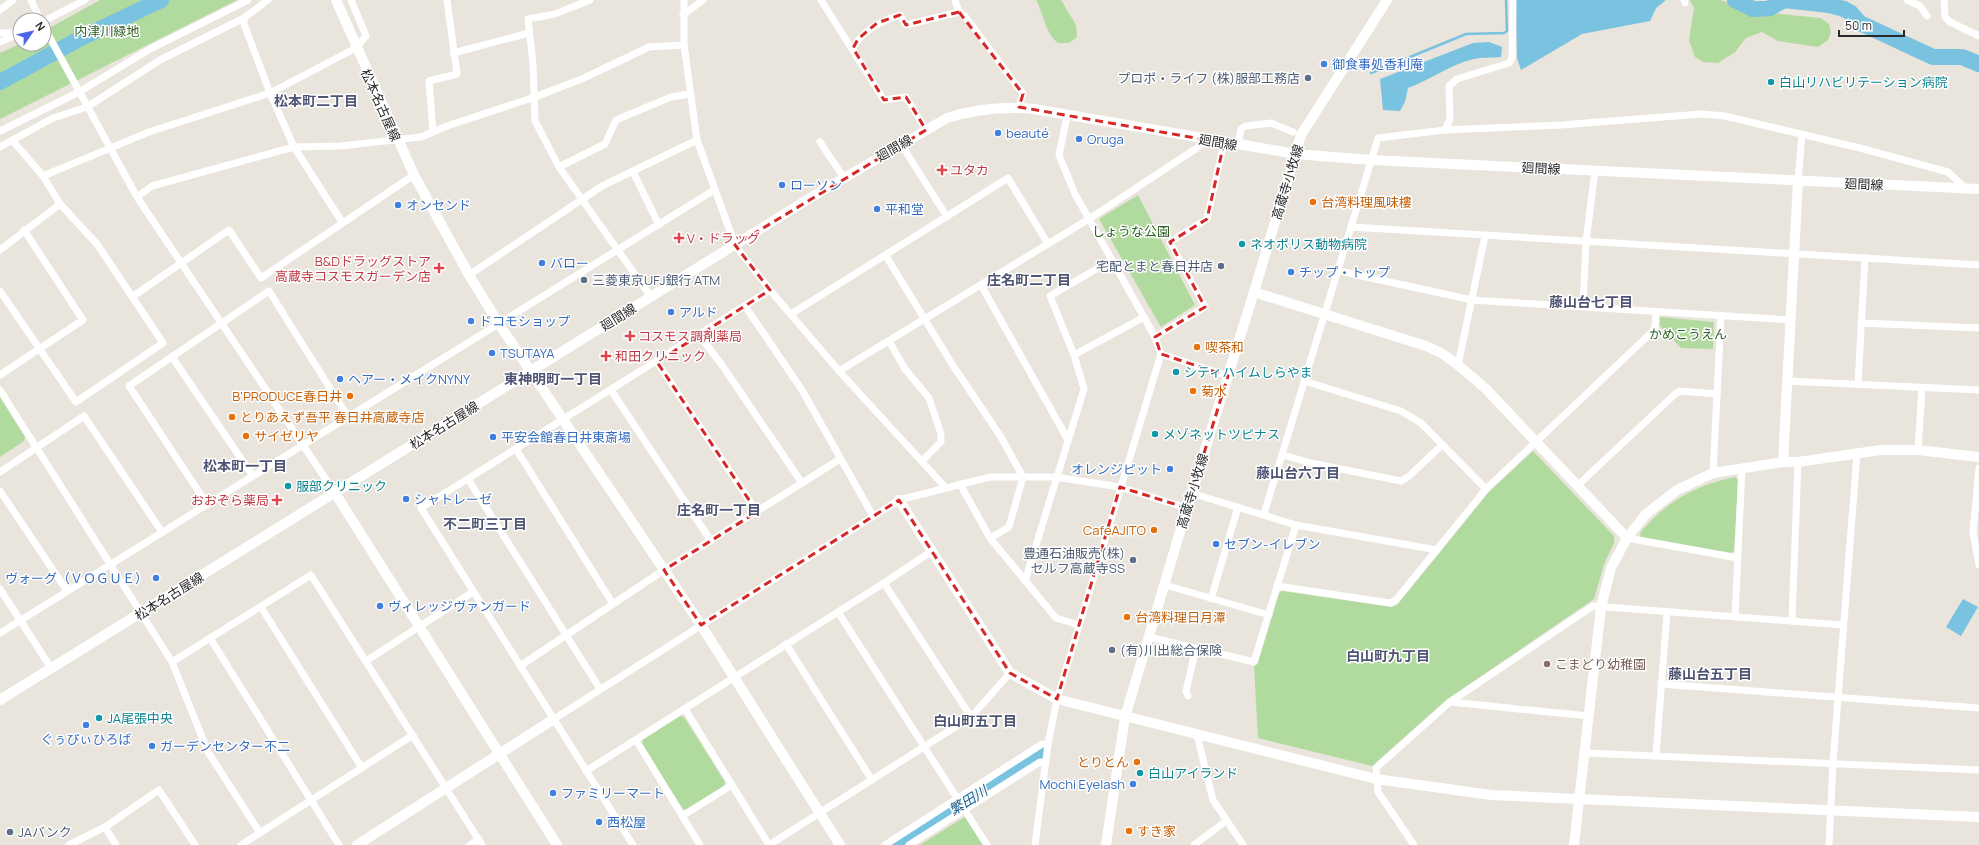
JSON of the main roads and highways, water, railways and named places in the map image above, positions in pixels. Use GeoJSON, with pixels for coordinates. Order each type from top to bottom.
{"type":"FeatureCollection","features":[{"type":"Feature","properties":{"kind":"water"},"geometry":{"type":"Polygon","coordinates":[[[1516,0],[1665,1],[1656,8],[1650,21],[1582,34],[1521,70],[1517,58],[1516,0]]]}},
{"type":"Feature","properties":{"kind":"water"},"geometry":{"type":"Polygon","coordinates":[[[1489,42],[1502,47],[1501,57],[1477,58],[1465,61],[1449,68],[1408,88],[1405,102],[1400,111],[1383,110],[1380,79],[1473,43],[1489,42]]]}},
{"type":"Feature","properties":{"kind":"water"},"geometry":{"type":"Polygon","coordinates":[[[1963,599],[1978,607],[1961,636],[1946,627],[1963,599]]]}},
{"type":"Feature","properties":{"kind":"waterway"},"geometry":{"type":"LineString","coordinates":[[0,82],[81,38],[161,0]]}},
{"type":"Feature","properties":{"kind":"waterway"},"geometry":{"type":"LineString","coordinates":[[1371,73],[1466,34],[1504,33],[1507,31],[1506,0]]}},
{"type":"Feature","properties":{"kind":"waterway"},"geometry":{"type":"LineString","coordinates":[[1735,0],[1753,9],[1770,8],[1784,0],[1829,5],[1844,9],[1851,13],[1860,23],[1933,57],[1962,57],[1979,64]]}},
{"type":"Feature","properties":{"kind":"waterway","name":"繁田川"},"geometry":{"type":"LineString","coordinates":[[896,845],[1040,754]]}},
{"type":"Feature","properties":{"kind":"place","name":"御食事処香利庵"},"geometry":{"type":"Point","coordinates":[1324,64]}},
{"type":"Feature","properties":{"kind":"place","name":"プロポ・ライフ (株)服部工務店"},"geometry":{"type":"Point","coordinates":[1308,78]}},
{"type":"Feature","properties":{"kind":"place","name":"白山リハビリテーション病院"},"geometry":{"type":"Point","coordinates":[1771,82]}},
{"type":"Feature","properties":{"kind":"place","name":"beauté"},"geometry":{"type":"Point","coordinates":[998,133]}},
{"type":"Feature","properties":{"kind":"place","name":"Oruga"},"geometry":{"type":"Point","coordinates":[1079,139]}},
{"type":"Feature","properties":{"kind":"place","name":"ユタカ"},"geometry":{"type":"Point","coordinates":[942,170]}},
{"type":"Feature","properties":{"kind":"place","name":"ローソン"},"geometry":{"type":"Point","coordinates":[782,185]}},
{"type":"Feature","properties":{"kind":"place","name":"台湾料理風味樓"},"geometry":{"type":"Point","coordinates":[1313,202]}},
{"type":"Feature","properties":{"kind":"place","name":"オンセンド"},"geometry":{"type":"Point","coordinates":[398,205]}},
{"type":"Feature","properties":{"kind":"place","name":"平和堂"},"geometry":{"type":"Point","coordinates":[877,209]}},
{"type":"Feature","properties":{"kind":"place","name":"V・ドラッグ"},"geometry":{"type":"Point","coordinates":[679,238]}},
{"type":"Feature","properties":{"kind":"place","name":"ネオポリス動物病院"},"geometry":{"type":"Point","coordinates":[1242,244]}},
{"type":"Feature","properties":{"kind":"place","name":"バロー"},"geometry":{"type":"Point","coordinates":[542,263]}},
{"type":"Feature","properties":{"kind":"place","name":"宅配とまと春日井店"},"geometry":{"type":"Point","coordinates":[1221,266]}},
{"type":"Feature","properties":{"kind":"place","name":"B&Dドラッグストア 高蔵寺コスモスガーデン店"},"geometry":{"type":"Point","coordinates":[439,268]}},
{"type":"Feature","properties":{"kind":"place","name":"チップ・トップ"},"geometry":{"type":"Point","coordinates":[1291,272]}},
{"type":"Feature","properties":{"kind":"place","name":"三菱東京UFJ銀行 ATM"},"geometry":{"type":"Point","coordinates":[584,280]}},
{"type":"Feature","properties":{"kind":"place","name":"アルド"},"geometry":{"type":"Point","coordinates":[671,312]}},
{"type":"Feature","properties":{"kind":"place","name":"ドコモショップ"},"geometry":{"type":"Point","coordinates":[471,321]}},
{"type":"Feature","properties":{"kind":"place","name":"コスモス調剤薬局"},"geometry":{"type":"Point","coordinates":[630,336]}},
{"type":"Feature","properties":{"kind":"place","name":"喫茶和"},"geometry":{"type":"Point","coordinates":[1197,347]}},
{"type":"Feature","properties":{"kind":"place","name":"TSUTAYA"},"geometry":{"type":"Point","coordinates":[492,353]}},
{"type":"Feature","properties":{"kind":"place","name":"和田クリニック"},"geometry":{"type":"Point","coordinates":[606,356]}},
{"type":"Feature","properties":{"kind":"place","name":"シティハイムしらやま"},"geometry":{"type":"Point","coordinates":[1176,372]}},
{"type":"Feature","properties":{"kind":"place","name":"ヘアー・メイクNYNY"},"geometry":{"type":"Point","coordinates":[340,379]}},
{"type":"Feature","properties":{"kind":"place","name":"菊水"},"geometry":{"type":"Point","coordinates":[1193,391]}},
{"type":"Feature","properties":{"kind":"place","name":"B'PRODUCE春日井"},"geometry":{"type":"Point","coordinates":[350,396]}},
{"type":"Feature","properties":{"kind":"place","name":"とりあえず吾平 春日井高蔵寺店"},"geometry":{"type":"Point","coordinates":[232,417]}},
{"type":"Feature","properties":{"kind":"place","name":"メゾネットツピナス"},"geometry":{"type":"Point","coordinates":[1155,434]}},
{"type":"Feature","properties":{"kind":"place","name":"サイゼリヤ"},"geometry":{"type":"Point","coordinates":[246,436]}},
{"type":"Feature","properties":{"kind":"place","name":"平安会館春日井東斎場"},"geometry":{"type":"Point","coordinates":[493,437]}},
{"type":"Feature","properties":{"kind":"place","name":"オレンジピット"},"geometry":{"type":"Point","coordinates":[1170,469]}},
{"type":"Feature","properties":{"kind":"place","name":"服部クリニック"},"geometry":{"type":"Point","coordinates":[288,486]}},
{"type":"Feature","properties":{"kind":"place","name":"シャトレーゼ"},"geometry":{"type":"Point","coordinates":[406,499]}},
{"type":"Feature","properties":{"kind":"place","name":"おおぞら薬局"},"geometry":{"type":"Point","coordinates":[277,500]}},
{"type":"Feature","properties":{"kind":"place","name":"CafeAJITO"},"geometry":{"type":"Point","coordinates":[1154,530]}},
{"type":"Feature","properties":{"kind":"place","name":"セブン-イレブン"},"geometry":{"type":"Point","coordinates":[1216,544]}},
{"type":"Feature","properties":{"kind":"place","name":"豊通石油販売(株) セルフ高蔵寺SS"},"geometry":{"type":"Point","coordinates":[1133,560]}},
{"type":"Feature","properties":{"kind":"place","name":"ヴォーグ（ＶＯＧＵＥ）"},"geometry":{"type":"Point","coordinates":[156,578]}},
{"type":"Feature","properties":{"kind":"place","name":"ヴィレッジヴァンガード"},"geometry":{"type":"Point","coordinates":[380,606]}},
{"type":"Feature","properties":{"kind":"place","name":"台湾料理日月潭"},"geometry":{"type":"Point","coordinates":[1127,617]}},
{"type":"Feature","properties":{"kind":"place","name":"(有)川出総合保険"},"geometry":{"type":"Point","coordinates":[1112,650]}},
{"type":"Feature","properties":{"kind":"place","name":"こまどり幼稚園"},"geometry":{"type":"Point","coordinates":[1547,664]}},
{"type":"Feature","properties":{"kind":"place","name":"JA尾張中央"},"geometry":{"type":"Point","coordinates":[99,718]}},
{"type":"Feature","properties":{"kind":"place","name":"ぐぅぴぃひろば"},"geometry":{"type":"Point","coordinates":[86,725]}},
{"type":"Feature","properties":{"kind":"place","name":"ガーデンセンター不二"},"geometry":{"type":"Point","coordinates":[152,746]}},
{"type":"Feature","properties":{"kind":"place","name":"とりとん"},"geometry":{"type":"Point","coordinates":[1137,762]}},
{"type":"Feature","properties":{"kind":"place","name":"白山アイランド"},"geometry":{"type":"Point","coordinates":[1140,773]}},
{"type":"Feature","properties":{"kind":"place","name":"Mochi Eyelash"},"geometry":{"type":"Point","coordinates":[1133,784]}},
{"type":"Feature","properties":{"kind":"place","name":"ファミリーマート"},"geometry":{"type":"Point","coordinates":[553,793]}},
{"type":"Feature","properties":{"kind":"place","name":"西松屋"},"geometry":{"type":"Point","coordinates":[599,822]}},
{"type":"Feature","properties":{"kind":"place","name":"すき家"},"geometry":{"type":"Point","coordinates":[1129,831]}},
{"type":"Feature","properties":{"kind":"place","name":"JAバンク"},"geometry":{"type":"Point","coordinates":[10,832]}},
{"type":"Feature","properties":{"kind":"district","name":"松本町二丁目"},"geometry":{"type":"Point","coordinates":[316,100]}},
{"type":"Feature","properties":{"kind":"district","name":"庄名町二丁目"},"geometry":{"type":"Point","coordinates":[1029,279]}},
{"type":"Feature","properties":{"kind":"district","name":"藤山台七丁目"},"geometry":{"type":"Point","coordinates":[1591,301]}},
{"type":"Feature","properties":{"kind":"district","name":"東神明町一丁目"},"geometry":{"type":"Point","coordinates":[553,378]}},
{"type":"Feature","properties":{"kind":"district","name":"松本町一丁目"},"geometry":{"type":"Point","coordinates":[245,465]}},
{"type":"Feature","properties":{"kind":"district","name":"藤山台六丁目"},"geometry":{"type":"Point","coordinates":[1298,472]}},
{"type":"Feature","properties":{"kind":"district","name":"庄名町一丁目"},"geometry":{"type":"Point","coordinates":[719,509]}},
{"type":"Feature","properties":{"kind":"district","name":"不二町三丁目"},"geometry":{"type":"Point","coordinates":[485,523]}},
{"type":"Feature","properties":{"kind":"district","name":"白山町九丁目"},"geometry":{"type":"Point","coordinates":[1388,655]}},
{"type":"Feature","properties":{"kind":"district","name":"藤山台五丁目"},"geometry":{"type":"Point","coordinates":[1710,673]}},
{"type":"Feature","properties":{"kind":"district","name":"白山町五丁目"},"geometry":{"type":"Point","coordinates":[975,720]}},
{"type":"Feature","properties":{"kind":"park label","name":"内津川緑地"},"geometry":{"type":"Point","coordinates":[107,31]}},
{"type":"Feature","properties":{"kind":"park label","name":"しょうな公園"},"geometry":{"type":"Point","coordinates":[1131,231]}},
{"type":"Feature","properties":{"kind":"park label","name":"かめこうえん"},"geometry":{"type":"Point","coordinates":[1688,334]}}]}
